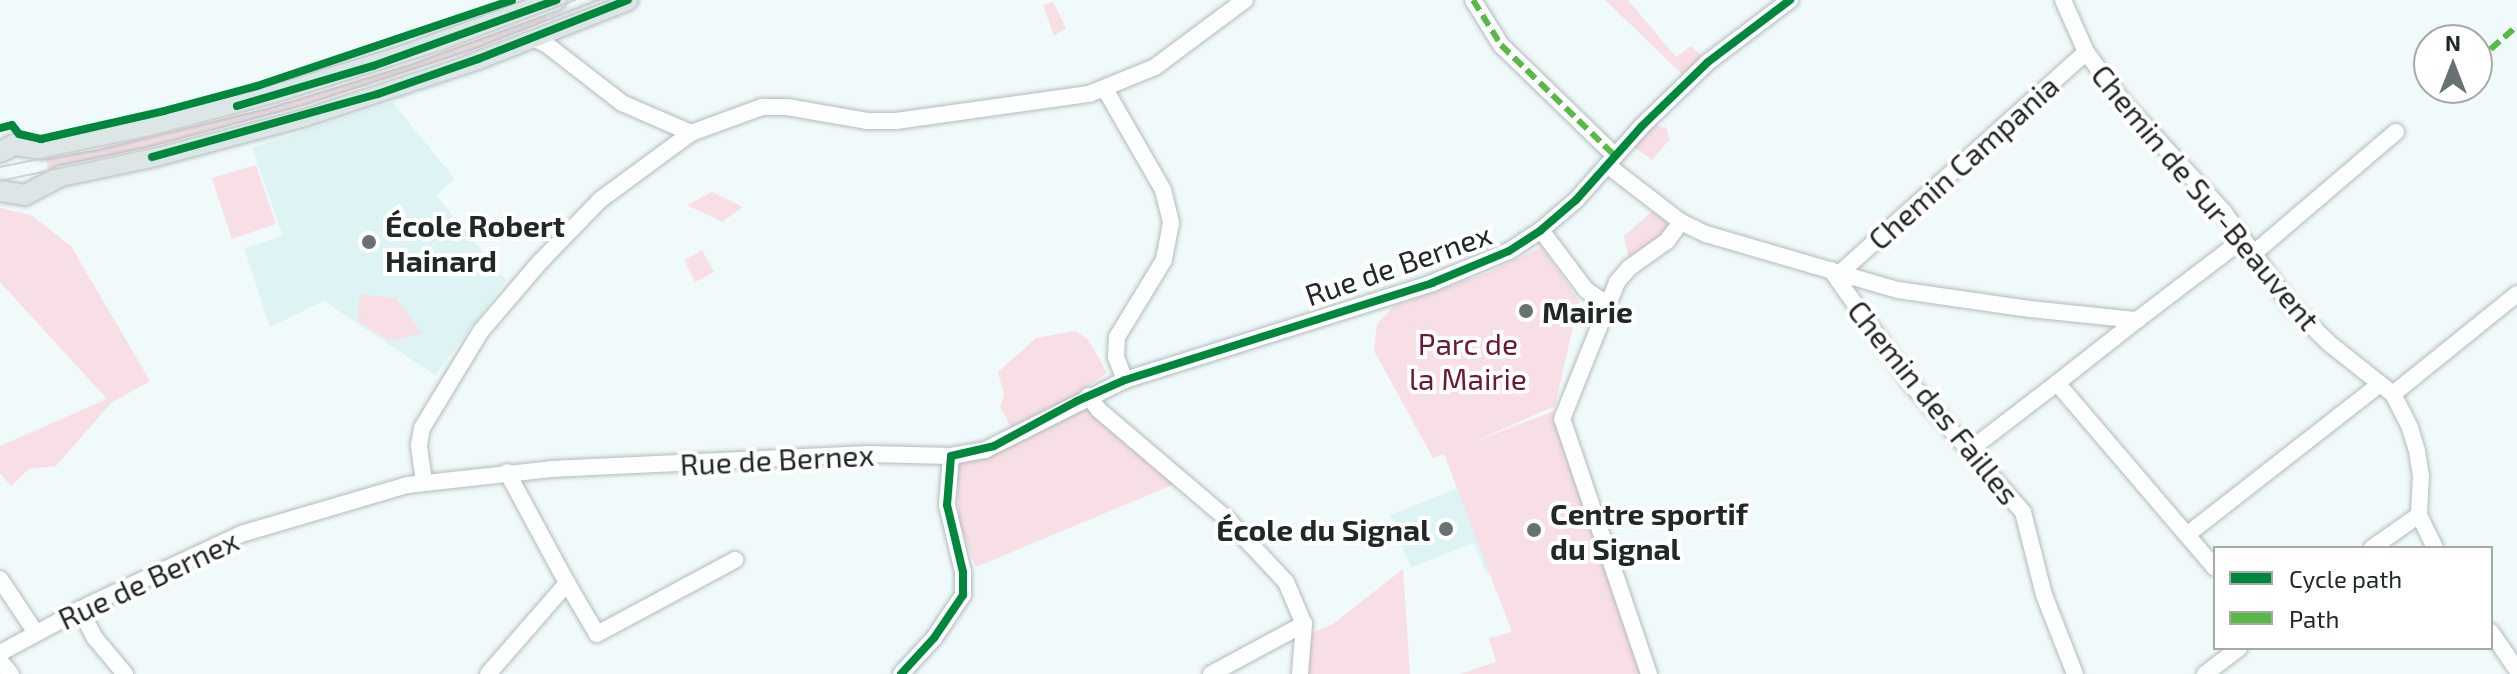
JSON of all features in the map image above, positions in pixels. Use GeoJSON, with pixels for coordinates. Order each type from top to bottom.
{"type":"FeatureCollection","features":[{"type":"Feature","properties":{"kind":"main road"},"geometry":{"type":"LineString","coordinates":[[0,152],[14,145],[31,147],[105,138],[252,102],[406,55],[556,0]]}},
{"type":"Feature","properties":{"kind":"main road"},"geometry":{"type":"LineString","coordinates":[[1,190],[25,195],[75,172],[152,157],[305,116],[533,38],[628,0]]}},
{"type":"Feature","properties":{"kind":"main road"},"geometry":{"type":"LineString","coordinates":[[31,147],[43,163],[38,187]]}},
{"type":"Feature","properties":{"kind":"street"},"geometry":{"type":"LineString","coordinates":[[424,482],[419,445],[422,428],[481,331],[540,262],[600,200],[691,133],[762,107],[787,107],[867,121],[896,121],[1034,104],[1105,89],[1171,57],[1245,0]]}},
{"type":"Feature","properties":{"kind":"street"},"geometry":{"type":"LineString","coordinates":[[1473,0],[1501,45],[1611,160],[1681,222],[1706,234],[1914,293],[2137,320]]}},
{"type":"Feature","properties":{"kind":"street","name":"Rue de Bernex"},"geometry":{"type":"LineString","coordinates":[[0,653],[80,609],[241,534],[424,482],[507,472],[868,454],[951,456],[994,446],[1125,380],[1494,260],[1541,230],[1576,200],[1708,62],[1790,0]]}},
{"type":"Feature","properties":{"kind":"street","name":"Chemin de Sur-Beauvent"},"geometry":{"type":"LineString","coordinates":[[2063,0],[2086,52],[2123,102],[2223,211],[2291,306],[2386,390],[2410,428],[2421,475],[2419,515],[2434,546]]}},
{"type":"Feature","properties":{"kind":"street"},"geometry":{"type":"LineString","coordinates":[[533,38],[546,44],[622,103],[691,133]]}},
{"type":"Feature","properties":{"kind":"street","name":"Chemin Campania"},"geometry":{"type":"LineString","coordinates":[[1836,271],[2086,52]]}},
{"type":"Feature","properties":{"kind":"street"},"geometry":{"type":"LineString","coordinates":[[1105,89],[1163,190],[1171,223],[1164,260],[1121,325],[1115,352],[1125,380]]}},
{"type":"Feature","properties":{"kind":"street"},"geometry":{"type":"LineString","coordinates":[[2253,254],[2396,132]]}},
{"type":"Feature","properties":{"kind":"street"},"geometry":{"type":"LineString","coordinates":[[1649,674],[1562,419],[1601,329],[1607,304],[1623,275],[1667,241],[1681,222]]}},
{"type":"Feature","properties":{"kind":"street"},"geometry":{"type":"LineString","coordinates":[[1541,230],[1586,290],[1607,304]]}},
{"type":"Feature","properties":{"kind":"street"},"geometry":{"type":"LineString","coordinates":[[1971,449],[2242,240]]}},
{"type":"Feature","properties":{"kind":"street","name":"Chemin des Failles"},"geometry":{"type":"LineString","coordinates":[[1836,271],[1911,384],[2023,512],[2044,595],[2075,674]]}},
{"type":"Feature","properties":{"kind":"street"},"geometry":{"type":"LineString","coordinates":[[2188,534],[2517,294]]}},
{"type":"Feature","properties":{"kind":"street"},"geometry":{"type":"LineString","coordinates":[[2057,383],[2213,565]]}},
{"type":"Feature","properties":{"kind":"street"},"geometry":{"type":"LineString","coordinates":[[1088,396],[1099,410],[1227,519],[1286,582],[1304,624],[1300,674]]}},
{"type":"Feature","properties":{"kind":"street"},"geometry":{"type":"LineString","coordinates":[[901,674],[934,638],[963,595],[963,572],[947,505],[951,456]]}},
{"type":"Feature","properties":{"kind":"street"},"geometry":{"type":"LineString","coordinates":[[507,472],[597,634],[735,560]]}},
{"type":"Feature","properties":{"kind":"street"},"geometry":{"type":"LineString","coordinates":[[2375,546],[2419,515]]}},
{"type":"Feature","properties":{"kind":"street"},"geometry":{"type":"LineString","coordinates":[[0,579],[36,633]]}},
{"type":"Feature","properties":{"kind":"street"},"geometry":{"type":"LineString","coordinates":[[488,674],[567,583]]}},
{"type":"Feature","properties":{"kind":"street"},"geometry":{"type":"LineString","coordinates":[[80,609],[95,638],[125,674]]}},
{"type":"Feature","properties":{"kind":"street"},"geometry":{"type":"LineString","coordinates":[[1211,674],[1304,624]]}},
{"type":"Feature","properties":{"kind":"street"},"geometry":{"type":"LineString","coordinates":[[2493,635],[2517,670]]}},
{"type":"Feature","properties":{"kind":"street"},"geometry":{"type":"LineString","coordinates":[[2205,674],[2236,650]]}},
{"type":"Feature","properties":{"kind":"street"},"geometry":{"type":"LineString","coordinates":[[0,661],[11,674]]}},
{"type":"Feature","properties":{"kind":"shaded area","name":"École Robert Hainard"},"geometry":{"type":"Polygon","coordinates":[[[392,102],[455,179],[436,195],[506,281],[435,375],[324,301],[270,327],[244,248],[283,236],[252,148],[392,102]]]}},
{"type":"Feature","properties":{"kind":"shaded area","name":"École du Signal"},"geometry":{"type":"Polygon","coordinates":[[[1477,481],[1510,565],[1486,574],[1474,543],[1411,567],[1390,515],[1477,481]]]}},
{"type":"Feature","properties":{"kind":"green space"},"geometry":{"type":"Polygon","coordinates":[[[1605,0],[1628,0],[1676,57],[1691,46],[1703,57],[1682,74],[1605,0]]]}},
{"type":"Feature","properties":{"kind":"green space"},"geometry":{"type":"Polygon","coordinates":[[[1053,2],[1066,28],[1054,36],[1043,5],[1053,2]]]}},
{"type":"Feature","properties":{"kind":"green space"},"geometry":{"type":"Polygon","coordinates":[[[543,10],[550,27],[408,78],[49,174],[45,154],[543,10]]]}},
{"type":"Feature","properties":{"kind":"green space"},"geometry":{"type":"Polygon","coordinates":[[[1646,123],[1666,128],[1670,139],[1652,160],[1634,147],[1619,166],[1609,165],[1646,123]]]}},
{"type":"Feature","properties":{"kind":"green space"},"geometry":{"type":"Polygon","coordinates":[[[256,165],[276,224],[232,239],[212,178],[256,165]]]}},
{"type":"Feature","properties":{"kind":"green space"},"geometry":{"type":"Polygon","coordinates":[[[712,192],[743,207],[722,222],[687,205],[712,192]]]}},
{"type":"Feature","properties":{"kind":"green space"},"geometry":{"type":"Polygon","coordinates":[[[1657,207],[1676,221],[1673,228],[1630,264],[1624,236],[1657,207]]]}},
{"type":"Feature","properties":{"kind":"green space"},"geometry":{"type":"Polygon","coordinates":[[[0,208],[31,215],[71,246],[150,381],[111,403],[56,466],[29,469],[11,486],[0,473],[0,446],[107,399],[0,282],[0,208]]]}},
{"type":"Feature","properties":{"kind":"green space","name":"Parc de la Mairie"},"geometry":{"type":"Polygon","coordinates":[[[1542,247],[1579,301],[1555,406],[1473,442],[1554,411],[1645,674],[1460,674],[1496,662],[1489,638],[1512,632],[1444,454],[1433,458],[1374,351],[1377,324],[1393,307],[1489,272],[1542,247]]]}},
{"type":"Feature","properties":{"kind":"green space"},"geometry":{"type":"Polygon","coordinates":[[[702,250],[714,272],[695,282],[684,260],[702,250]]]}},
{"type":"Feature","properties":{"kind":"green space"},"geometry":{"type":"Polygon","coordinates":[[[360,294],[396,298],[422,333],[390,341],[357,321],[360,294]]]}},
{"type":"Feature","properties":{"kind":"green space"},"geometry":{"type":"Polygon","coordinates":[[[1075,331],[1088,339],[1107,373],[1084,389],[1177,483],[976,567],[959,523],[957,466],[1010,426],[1000,406],[1004,395],[998,372],[1036,338],[1075,331]]]}},
{"type":"Feature","properties":{"kind":"green space"},"geometry":{"type":"Polygon","coordinates":[[[1403,569],[1410,674],[1305,674],[1312,633],[1333,624],[1403,569]]]}},
{"type":"Feature","properties":{"kind":"tram line"},"geometry":{"type":"LineString","coordinates":[[0,167],[150,136],[276,103],[446,49],[575,0]]}},
{"type":"Feature","properties":{"kind":"tram line"},"geometry":{"type":"LineString","coordinates":[[0,181],[154,148],[303,109],[450,61],[610,0]]}},
{"type":"Feature","properties":{"kind":"marked path"},"geometry":{"type":"LineString","coordinates":[[1473,0],[1501,45],[1615,156]]}},
{"type":"Feature","properties":{"kind":"marked path"},"geometry":{"type":"LineString","coordinates":[[2493,47],[2517,26]]}},
{"type":"Feature","properties":{"kind":"cycle path"},"geometry":{"type":"LineString","coordinates":[[0,128],[12,125],[19,134],[41,139],[164,111],[257,86],[512,0]]}},
{"type":"Feature","properties":{"kind":"cycle path"},"geometry":{"type":"LineString","coordinates":[[237,106],[373,66],[556,0]]}},
{"type":"Feature","properties":{"kind":"cycle path"},"geometry":{"type":"LineString","coordinates":[[152,157],[378,94],[478,59],[628,0]]}},
{"type":"Feature","properties":{"kind":"cycle path"},"geometry":{"type":"LineString","coordinates":[[901,674],[934,638],[963,595],[963,572],[947,505],[951,456],[994,446],[1077,401],[1125,380],[1432,283],[1509,251],[1541,230],[1576,200],[1642,126],[1708,62],[1790,0]]}},
{"type":"Feature","properties":{"kind":"place","name":"École Robert Hainard"},"geometry":{"type":"Point","coordinates":[369,242]}},
{"type":"Feature","properties":{"kind":"place","name":"Mairie"},"geometry":{"type":"Point","coordinates":[1526,311]}},
{"type":"Feature","properties":{"kind":"place","name":"École du Signal"},"geometry":{"type":"Point","coordinates":[1446,529]}},
{"type":"Feature","properties":{"kind":"place","name":"Centre sportif du Signal"},"geometry":{"type":"Point","coordinates":[1534,530]}}]}
